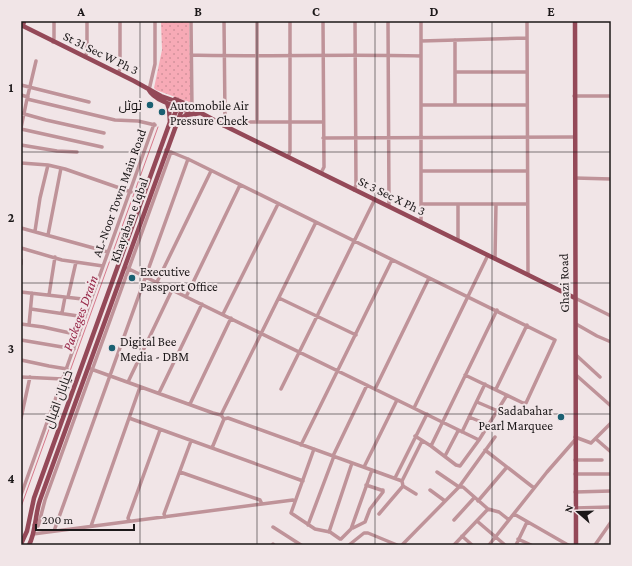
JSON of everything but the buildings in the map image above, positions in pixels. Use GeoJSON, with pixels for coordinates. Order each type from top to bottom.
{"type":"FeatureCollection","features":[{"type":"Feature","properties":{"kind":"main road"},"geometry":{"type":"LineString","coordinates":[[22,26],[24,21]]}},
{"type":"Feature","properties":{"kind":"main road","name":"Ghazi Road"},"geometry":{"type":"LineString","coordinates":[[575,21],[576,545]]}},
{"type":"Feature","properties":{"kind":"main road","name":"St 31 Sec W Ph 3"},"geometry":{"type":"LineString","coordinates":[[22,26],[118,73],[149,90],[172,100],[179,107]]}},
{"type":"Feature","properties":{"kind":"main road","name":"St 31 Sec W Ph 3"},"geometry":{"type":"LineString","coordinates":[[149,90],[152,95],[167,103],[179,107]]}},
{"type":"Feature","properties":{"kind":"main road"},"geometry":{"type":"LineString","coordinates":[[172,100],[176,99],[186,103],[191,108]]}},
{"type":"Feature","properties":{"kind":"main road"},"geometry":{"type":"LineString","coordinates":[[167,103],[170,109],[170,122]]}},
{"type":"Feature","properties":{"kind":"main road","name":"St 3 Sec X Ph 3"},"geometry":{"type":"LineString","coordinates":[[179,107],[185,106],[191,108],[197,113]]}},
{"type":"Feature","properties":{"kind":"main road","name":"St 3 Sec X Ph 3"},"geometry":{"type":"LineString","coordinates":[[179,107],[226,124],[354,190],[575,298]]}},
{"type":"Feature","properties":{"kind":"main road","name":"خیابان اقبال"},"geometry":{"type":"LineString","coordinates":[[21,544],[27,531],[34,498],[103,305],[170,122],[179,107]]}},
{"type":"Feature","properties":{"kind":"main road","name":"Khayaban e Iqbal"},"geometry":{"type":"LineString","coordinates":[[29,545],[33,534],[40,500],[90,368],[109,307],[126,268],[168,151],[181,113],[179,107]]}},
{"type":"Feature","properties":{"kind":"main road"},"geometry":{"type":"LineString","coordinates":[[177,124],[186,115],[197,113]]}},
{"type":"Feature","properties":{"kind":"main road"},"geometry":{"type":"LineString","coordinates":[[103,305],[109,307]]}},
{"type":"Feature","properties":{"kind":"street"},"geometry":{"type":"LineString","coordinates":[[53,42],[54,21]]}},
{"type":"Feature","properties":{"kind":"street"},"geometry":{"type":"LineString","coordinates":[[85,57],[87,52],[87,21]]}},
{"type":"Feature","properties":{"kind":"street"},"geometry":{"type":"LineString","coordinates":[[118,73],[120,69],[120,21]]}},
{"type":"Feature","properties":{"kind":"street"},"geometry":{"type":"LineString","coordinates":[[149,90],[155,64],[155,21]]}},
{"type":"Feature","properties":{"kind":"street"},"geometry":{"type":"LineString","coordinates":[[191,21],[191,108]]}},
{"type":"Feature","properties":{"kind":"street"},"geometry":{"type":"LineString","coordinates":[[224,21],[226,124],[257,122],[323,122]]}},
{"type":"Feature","properties":{"kind":"street"},"geometry":{"type":"LineString","coordinates":[[257,21],[257,122]]}},
{"type":"Feature","properties":{"kind":"street"},"geometry":{"type":"LineString","coordinates":[[288,157],[290,152],[290,21]]}},
{"type":"Feature","properties":{"kind":"street"},"geometry":{"type":"LineString","coordinates":[[321,173],[324,167],[323,21]]}},
{"type":"Feature","properties":{"kind":"street"},"geometry":{"type":"LineString","coordinates":[[354,190],[356,185],[355,21]]}},
{"type":"Feature","properties":{"kind":"street"},"geometry":{"type":"LineString","coordinates":[[388,21],[389,206]]}},
{"type":"Feature","properties":{"kind":"street"},"geometry":{"type":"LineString","coordinates":[[421,21],[421,222]]}},
{"type":"Feature","properties":{"kind":"street"},"geometry":{"type":"LineString","coordinates":[[527,21],[528,274]]}},
{"type":"Feature","properties":{"kind":"street"},"geometry":{"type":"LineString","coordinates":[[421,41],[527,38]]}},
{"type":"Feature","properties":{"kind":"street"},"geometry":{"type":"LineString","coordinates":[[455,40],[455,105]]}},
{"type":"Feature","properties":{"kind":"street"},"geometry":{"type":"LineString","coordinates":[[192,55],[290,56],[356,54],[421,56]]}},
{"type":"Feature","properties":{"kind":"street"},"geometry":{"type":"LineString","coordinates":[[36,61],[28,98],[23,113],[21,128],[102,147]]}},
{"type":"Feature","properties":{"kind":"street"},"geometry":{"type":"LineString","coordinates":[[455,72],[528,72]]}},
{"type":"Feature","properties":{"kind":"street"},"geometry":{"type":"LineString","coordinates":[[21,85],[89,102]]}},
{"type":"Feature","properties":{"kind":"street"},"geometry":{"type":"LineString","coordinates":[[21,95],[28,98]]}},
{"type":"Feature","properties":{"kind":"street"},"geometry":{"type":"LineString","coordinates":[[574,96],[611,96]]}},
{"type":"Feature","properties":{"kind":"street","name":"AL-Noor Town Main Road"},"geometry":{"type":"LineString","coordinates":[[21,492],[155,124],[138,121],[115,120],[28,98]]}},
{"type":"Feature","properties":{"kind":"street"},"geometry":{"type":"LineString","coordinates":[[422,105],[527,105]]}},
{"type":"Feature","properties":{"kind":"street"},"geometry":{"type":"LineString","coordinates":[[23,113],[46,120],[104,133]]}},
{"type":"Feature","properties":{"kind":"street"},"geometry":{"type":"LineString","coordinates":[[323,138],[575,137]]}},
{"type":"Feature","properties":{"kind":"street"},"geometry":{"type":"LineString","coordinates":[[21,146],[77,152]]}},
{"type":"Feature","properties":{"kind":"street"},"geometry":{"type":"LineString","coordinates":[[168,151],[188,159],[555,340],[526,403],[523,404],[496,389],[465,375]]}},
{"type":"Feature","properties":{"kind":"street"},"geometry":{"type":"LineString","coordinates":[[54,531],[188,159]]}},
{"type":"Feature","properties":{"kind":"street"},"geometry":{"type":"LineString","coordinates":[[21,164],[48,165],[61,168],[131,192]]}},
{"type":"Feature","properties":{"kind":"street"},"geometry":{"type":"LineString","coordinates":[[35,231],[40,198],[48,165]]}},
{"type":"Feature","properties":{"kind":"street"},"geometry":{"type":"LineString","coordinates":[[48,235],[61,168]]}},
{"type":"Feature","properties":{"kind":"street"},"geometry":{"type":"LineString","coordinates":[[157,282],[211,171]]}},
{"type":"Feature","properties":{"kind":"street"},"geometry":{"type":"LineString","coordinates":[[422,171],[527,171]]}},
{"type":"Feature","properties":{"kind":"street"},"geometry":{"type":"LineString","coordinates":[[575,178],[611,179]]}},
{"type":"Feature","properties":{"kind":"street"},"geometry":{"type":"LineString","coordinates":[[186,297],[240,185]]}},
{"type":"Feature","properties":{"kind":"street"},"geometry":{"type":"LineString","coordinates":[[281,388],[375,199]]}},
{"type":"Feature","properties":{"kind":"street"},"geometry":{"type":"LineString","coordinates":[[223,314],[278,204]]}},
{"type":"Feature","properties":{"kind":"street"},"geometry":{"type":"LineString","coordinates":[[422,204],[527,204]]}},
{"type":"Feature","properties":{"kind":"street"},"geometry":{"type":"LineString","coordinates":[[458,204],[458,240]]}},
{"type":"Feature","properties":{"kind":"street"},"geometry":{"type":"LineString","coordinates":[[495,259],[496,204]]}},
{"type":"Feature","properties":{"kind":"street"},"geometry":{"type":"LineString","coordinates":[[221,415],[316,222]]}},
{"type":"Feature","properties":{"kind":"street"},"geometry":{"type":"LineString","coordinates":[[21,228],[108,252]]}},
{"type":"Feature","properties":{"kind":"street"},"geometry":{"type":"LineString","coordinates":[[21,248],[76,262],[103,266]]}},
{"type":"Feature","properties":{"kind":"street"},"geometry":{"type":"LineString","coordinates":[[414,408],[488,255]]}},
{"type":"Feature","properties":{"kind":"street"},"geometry":{"type":"LineString","coordinates":[[49,295],[55,257]]}},
{"type":"Feature","properties":{"kind":"street"},"geometry":{"type":"LineString","coordinates":[[301,445],[392,260]]}},
{"type":"Feature","properties":{"kind":"street"},"geometry":{"type":"LineString","coordinates":[[62,314],[76,262]]}},
{"type":"Feature","properties":{"kind":"street"},"geometry":{"type":"LineString","coordinates":[[224,419],[221,415],[90,368],[126,268],[146,276],[479,440]]}},
{"type":"Feature","properties":{"kind":"street"},"geometry":{"type":"LineString","coordinates":[[375,389],[429,278]]}},
{"type":"Feature","properties":{"kind":"street"},"geometry":{"type":"LineString","coordinates":[[128,382],[172,290]]}},
{"type":"Feature","properties":{"kind":"street"},"geometry":{"type":"LineString","coordinates":[[21,292],[91,300]]}},
{"type":"Feature","properties":{"kind":"street"},"geometry":{"type":"LineString","coordinates":[[29,324],[32,294]]}},
{"type":"Feature","properties":{"kind":"street"},"geometry":{"type":"LineString","coordinates":[[279,298],[356,335]]}},
{"type":"Feature","properties":{"kind":"street"},"geometry":{"type":"LineString","coordinates":[[575,298],[611,316]]}},
{"type":"Feature","properties":{"kind":"street"},"geometry":{"type":"LineString","coordinates":[[159,393],[202,304]]}},
{"type":"Feature","properties":{"kind":"street"},"geometry":{"type":"LineString","coordinates":[[31,309],[85,317]]}},
{"type":"Feature","properties":{"kind":"street"},"geometry":{"type":"LineString","coordinates":[[432,446],[496,310]]}},
{"type":"Feature","properties":{"kind":"street"},"geometry":{"type":"LineString","coordinates":[[190,404],[231,318]]}},
{"type":"Feature","properties":{"kind":"street"},"geometry":{"type":"LineString","coordinates":[[21,324],[29,324],[79,335]]}},
{"type":"Feature","properties":{"kind":"street"},"geometry":{"type":"LineString","coordinates":[[576,324],[611,342]]}},
{"type":"Feature","properties":{"kind":"street"},"geometry":{"type":"LineString","coordinates":[[496,389],[527,325]]}},
{"type":"Feature","properties":{"kind":"street"},"geometry":{"type":"LineString","coordinates":[[21,340],[74,349]]}},
{"type":"Feature","properties":{"kind":"street"},"geometry":{"type":"LineString","coordinates":[[576,355],[600,376]]}},
{"type":"Feature","properties":{"kind":"street"},"geometry":{"type":"LineString","coordinates":[[21,360],[67,369]]}},
{"type":"Feature","properties":{"kind":"street"},"geometry":{"type":"LineString","coordinates":[[576,375],[611,406]]}},
{"type":"Feature","properties":{"kind":"street"},"geometry":{"type":"LineString","coordinates":[[21,377],[63,379]]}},
{"type":"Feature","properties":{"kind":"street"},"geometry":{"type":"LineString","coordinates":[[21,418],[30,377]]}},
{"type":"Feature","properties":{"kind":"street"},"geometry":{"type":"LineString","coordinates":[[445,456],[469,417],[485,384]]}},
{"type":"Feature","properties":{"kind":"street"},"geometry":{"type":"LineString","coordinates":[[308,525],[334,456],[367,385]]}},
{"type":"Feature","properties":{"kind":"street"},"geometry":{"type":"LineString","coordinates":[[91,526],[140,387]]}},
{"type":"Feature","properties":{"kind":"street"},"geometry":{"type":"LineString","coordinates":[[415,436],[432,446],[456,465],[460,466],[489,425],[507,395]]}},
{"type":"Feature","properties":{"kind":"street"},"geometry":{"type":"LineString","coordinates":[[364,467],[397,400]]}},
{"type":"Feature","properties":{"kind":"street"},"geometry":{"type":"LineString","coordinates":[[477,402],[498,411]]}},
{"type":"Feature","properties":{"kind":"street"},"geometry":{"type":"LineString","coordinates":[[394,478],[426,414]]}},
{"type":"Feature","properties":{"kind":"street"},"geometry":{"type":"LineString","coordinates":[[469,417],[489,425]]}},
{"type":"Feature","properties":{"kind":"street"},"geometry":{"type":"LineString","coordinates":[[129,418],[302,481]]}},
{"type":"Feature","properties":{"kind":"street"},"geometry":{"type":"LineString","coordinates":[[224,419],[228,418],[402,481]]}},
{"type":"Feature","properties":{"kind":"street"},"geometry":{"type":"LineString","coordinates":[[212,448],[224,419]]}},
{"type":"Feature","properties":{"kind":"street"},"geometry":{"type":"LineString","coordinates":[[489,545],[575,439],[591,443],[611,423]]}},
{"type":"Feature","properties":{"kind":"street"},"geometry":{"type":"LineString","coordinates":[[607,427],[611,430]]}},
{"type":"Feature","properties":{"kind":"street"},"geometry":{"type":"LineString","coordinates":[[129,521],[128,518],[160,430]]}},
{"type":"Feature","properties":{"kind":"street"},"geometry":{"type":"LineString","coordinates":[[402,545],[459,487],[495,437]]}},
{"type":"Feature","properties":{"kind":"street"},"geometry":{"type":"LineString","coordinates":[[596,439],[611,452]]}},
{"type":"Feature","properties":{"kind":"street"},"geometry":{"type":"LineString","coordinates":[[165,517],[164,514],[191,441]]}},
{"type":"Feature","properties":{"kind":"street"},"geometry":{"type":"LineString","coordinates":[[416,494],[403,486],[402,481],[422,441]]}},
{"type":"Feature","properties":{"kind":"street"},"geometry":{"type":"LineString","coordinates":[[314,449],[295,501],[292,515],[318,530],[328,532],[341,539],[352,528],[365,522],[370,509],[383,490],[366,485]]}},
{"type":"Feature","properties":{"kind":"street"},"geometry":{"type":"LineString","coordinates":[[485,450],[534,488]]}},
{"type":"Feature","properties":{"kind":"street"},"geometry":{"type":"LineString","coordinates":[[575,460],[602,460]]}},
{"type":"Feature","properties":{"kind":"street"},"geometry":{"type":"LineString","coordinates":[[328,532],[352,463]]}},
{"type":"Feature","properties":{"kind":"street"},"geometry":{"type":"LineString","coordinates":[[478,501],[507,467]]}},
{"type":"Feature","properties":{"kind":"street"},"geometry":{"type":"LineString","coordinates":[[352,528],[372,470]]}},
{"type":"Feature","properties":{"kind":"street"},"geometry":{"type":"LineString","coordinates":[[180,472],[260,500],[262,504]]}},
{"type":"Feature","properties":{"kind":"street"},"geometry":{"type":"LineString","coordinates":[[437,472],[459,487],[463,487],[488,509],[499,512],[509,520]]}},
{"type":"Feature","properties":{"kind":"street"},"geometry":{"type":"LineString","coordinates":[[575,474],[611,474]]}},
{"type":"Feature","properties":{"kind":"street"},"geometry":{"type":"LineString","coordinates":[[379,514],[403,486]]}},
{"type":"Feature","properties":{"kind":"street"},"geometry":{"type":"LineString","coordinates":[[430,490],[445,500]]}},
{"type":"Feature","properties":{"kind":"street"},"geometry":{"type":"LineString","coordinates":[[575,492],[611,491]]}},
{"type":"Feature","properties":{"kind":"street"},"geometry":{"type":"LineString","coordinates":[[454,520],[474,498]]}},
{"type":"Feature","properties":{"kind":"street"},"geometry":{"type":"LineString","coordinates":[[33,534],[293,500],[295,501]]}},
{"type":"Feature","properties":{"kind":"street"},"geometry":{"type":"LineString","coordinates":[[575,508],[610,508]]}},
{"type":"Feature","properties":{"kind":"street"},"geometry":{"type":"LineString","coordinates":[[454,545],[488,509]]}},
{"type":"Feature","properties":{"kind":"street"},"geometry":{"type":"LineString","coordinates":[[514,514],[568,545]]}},
{"type":"Feature","properties":{"kind":"street"},"geometry":{"type":"LineString","coordinates":[[477,521],[505,545]]}},
{"type":"Feature","properties":{"kind":"street"},"geometry":{"type":"LineString","coordinates":[[516,545],[527,522]]}},
{"type":"Feature","properties":{"kind":"street"},"geometry":{"type":"LineString","coordinates":[[595,545],[611,522]]}},
{"type":"Feature","properties":{"kind":"street"},"geometry":{"type":"LineString","coordinates":[[274,527],[300,545]]}},
{"type":"Feature","properties":{"kind":"street"},"geometry":{"type":"LineString","coordinates":[[350,545],[364,533],[368,532],[396,545]]}},
{"type":"Feature","properties":{"kind":"street"},"geometry":{"type":"LineString","coordinates":[[462,536],[472,545]]}},
{"type":"Feature","properties":{"kind":"street"},"geometry":{"type":"LineString","coordinates":[[518,539],[531,545]]}},
{"type":"Feature","properties":{"kind":"shaded area"},"geometry":{"type":"Polygon","coordinates":[[[161,21],[189,21],[191,101],[189,102],[154,88],[162,50],[161,21]]]}},
{"type":"Feature","properties":{"kind":"waterway","name":"Packeges Drain"},"geometry":{"type":"LineString","coordinates":[[21,507],[158,127]]}},
{"type":"Feature","properties":{"kind":"place","name":"ٹوٹل"},"geometry":{"type":"Point","coordinates":[150,105]}},
{"type":"Feature","properties":{"kind":"place","name":"Automobile Air Pressure Check"},"geometry":{"type":"Point","coordinates":[162,112]}},
{"type":"Feature","properties":{"kind":"place","name":"Executive Passport Office"},"geometry":{"type":"Point","coordinates":[132,278]}},
{"type":"Feature","properties":{"kind":"place","name":"Digital Bee Media - DBM"},"geometry":{"type":"Point","coordinates":[112,348]}},
{"type":"Feature","properties":{"kind":"place","name":"Sadabahar Pearl Marquee"},"geometry":{"type":"Point","coordinates":[561,417]}}]}
